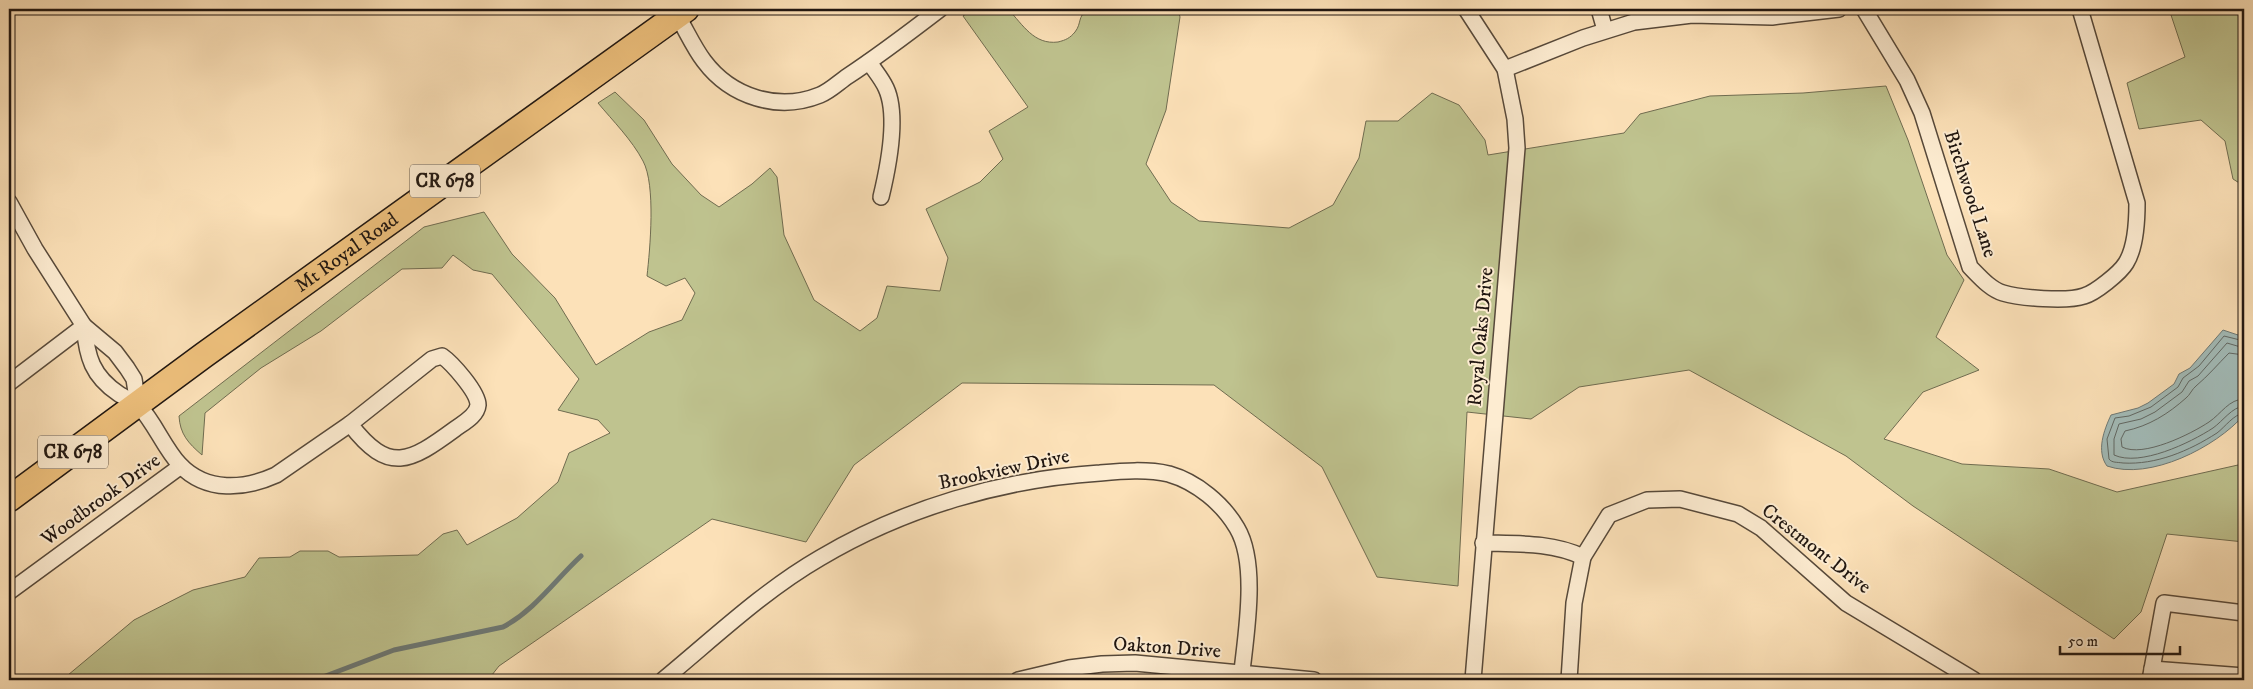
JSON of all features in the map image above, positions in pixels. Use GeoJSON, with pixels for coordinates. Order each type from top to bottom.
{"type":"FeatureCollection","features":[{"type":"Feature","properties":{"kind":"main road","name":"Mt Royal Road"},"geometry":{"type":"LineString","coordinates":[[9,499],[493,146],[682,12]]}},
{"type":"Feature","properties":{"kind":"street"},"geometry":{"type":"LineString","coordinates":[[682,12],[704,62],[720,79],[740,93],[763,101],[788,102],[820,95],[869,62],[940,9]]}},
{"type":"Feature","properties":{"kind":"street","name":"Royal Oaks Drive"},"geometry":{"type":"LineString","coordinates":[[1466,9],[1505,69],[1517,148],[1473,680]]}},
{"type":"Feature","properties":{"kind":"street"},"geometry":{"type":"LineString","coordinates":[[1599,9],[1605,30]]}},
{"type":"Feature","properties":{"kind":"street"},"geometry":{"type":"LineString","coordinates":[[1505,69],[1605,30],[1659,18],[1692,15],[1772,17],[1839,9]]}},
{"type":"Feature","properties":{"kind":"street","name":"Birchwood Lane"},"geometry":{"type":"LineString","coordinates":[[1864,9],[1907,80],[1922,113],[1970,267],[1984,282],[2002,293],[2032,298],[2084,296],[2108,281],[2126,263],[2137,230],[2138,203],[2080,9]]}},
{"type":"Feature","properties":{"kind":"street"},"geometry":{"type":"LineString","coordinates":[[869,62],[887,89],[890,106],[890,147],[881,197]]}},
{"type":"Feature","properties":{"kind":"street"},"geometry":{"type":"LineString","coordinates":[[9,202],[35,249],[84,326],[115,352],[134,379],[138,405]]}},
{"type":"Feature","properties":{"kind":"street"},"geometry":{"type":"LineString","coordinates":[[84,326],[86,352],[93,368],[119,394],[138,405]]}},
{"type":"Feature","properties":{"kind":"street"},"geometry":{"type":"LineString","coordinates":[[9,383],[84,326]]}},
{"type":"Feature","properties":{"kind":"street"},"geometry":{"type":"LineString","coordinates":[[180,466],[205,481],[235,487],[249,485],[276,475],[350,424],[432,359],[442,356],[452,362],[476,396],[478,405],[474,414],[425,451],[408,459],[393,458],[379,454],[371,448],[350,424]]}},
{"type":"Feature","properties":{"kind":"street","name":"Woodbrook Drive"},"geometry":{"type":"LineString","coordinates":[[9,592],[180,466],[138,405]]}},
{"type":"Feature","properties":{"kind":"street","name":"Brookview Drive"},"geometry":{"type":"LineString","coordinates":[[664,680],[771,591],[819,558],[889,522],[934,504],[1004,487],[1073,474],[1119,472],[1162,473],[1198,487],[1220,507],[1238,529],[1247,555],[1250,585],[1241,677]]}},
{"type":"Feature","properties":{"kind":"street","name":"Crestmont Drive"},"geometry":{"type":"LineString","coordinates":[[1569,680],[1574,603],[1583,557],[1609,515],[1647,500],[1680,499],[1738,514],[1761,528],[1846,603],[1974,680]]}},
{"type":"Feature","properties":{"kind":"street"},"geometry":{"type":"LineString","coordinates":[[1483,543],[1530,544],[1568,550],[1583,557]]}},
{"type":"Feature","properties":{"kind":"street"},"geometry":{"type":"LineString","coordinates":[[2244,613],[2164,603],[2151,674],[2244,676]]}},
{"type":"Feature","properties":{"kind":"street","name":"Oakton Drive"},"geometry":{"type":"LineString","coordinates":[[1018,680],[1069,668],[1135,663],[1241,677],[1314,680]]}},
{"type":"Feature","properties":{"kind":"green space"},"geometry":{"type":"Polygon","coordinates":[[[973,9],[1008,9],[1036,37],[1050,42],[1058,42],[1068,38],[1075,32],[1082,15],[1088,9],[1178,9],[1180,17],[1166,110],[1146,164],[1171,202],[1199,221],[1289,228],[1333,205],[1359,158],[1366,121],[1398,121],[1432,93],[1459,105],[1485,140],[1488,155],[1624,133],[1640,114],[1710,96],[1803,93],[1886,86],[1908,140],[1947,255],[1964,280],[1936,337],[1979,370],[1923,392],[1884,439],[1962,464],[2049,469],[2117,492],[2238,465],[2244,462],[2244,542],[2167,534],[2141,612],[2114,639],[1913,506],[1846,456],[1689,370],[1579,387],[1531,419],[1467,412],[1458,586],[1377,577],[1322,467],[1214,385],[962,383],[854,465],[806,542],[712,519],[499,666],[488,680],[62,680],[134,620],[193,590],[245,577],[259,558],[290,557],[300,551],[328,551],[339,557],[418,555],[443,534],[457,530],[467,545],[517,518],[558,482],[569,453],[610,433],[598,420],[558,410],[579,379],[492,274],[473,270],[453,255],[442,268],[402,269],[321,331],[261,368],[205,413],[202,455],[186,438],[181,428],[179,416],[424,227],[484,212],[512,254],[555,298],[596,365],[649,332],[682,320],[695,293],[685,278],[666,286],[647,276],[651,201],[647,172],[643,161],[633,146],[598,103],[615,92],[644,120],[672,164],[701,195],[719,207],[752,184],[770,168],[777,177],[784,235],[814,300],[860,331],[877,318],[887,286],[940,291],[948,258],[926,209],[980,182],[1003,159],[989,131],[1028,107],[963,16],[973,9]]]}},
{"type":"Feature","properties":{"kind":"green space"},"geometry":{"type":"Polygon","coordinates":[[[2169,9],[2244,9],[2244,186],[2233,179],[2225,141],[2201,120],[2139,129],[2127,83],[2185,57],[2169,9]]]}},
{"type":"Feature","properties":{"kind":"water"},"geometry":{"type":"Polygon","coordinates":[[[2223,330],[2244,337],[2244,415],[2217,439],[2181,458],[2143,469],[2124,469],[2107,466],[2102,454],[2102,440],[2111,415],[2138,408],[2174,384],[2179,374],[2190,368],[2223,330]]]}},
{"type":"Feature","properties":{"kind":"waterway"},"geometry":{"type":"LineString","coordinates":[[315,680],[394,650],[503,627],[535,603],[581,556]]}}]}
